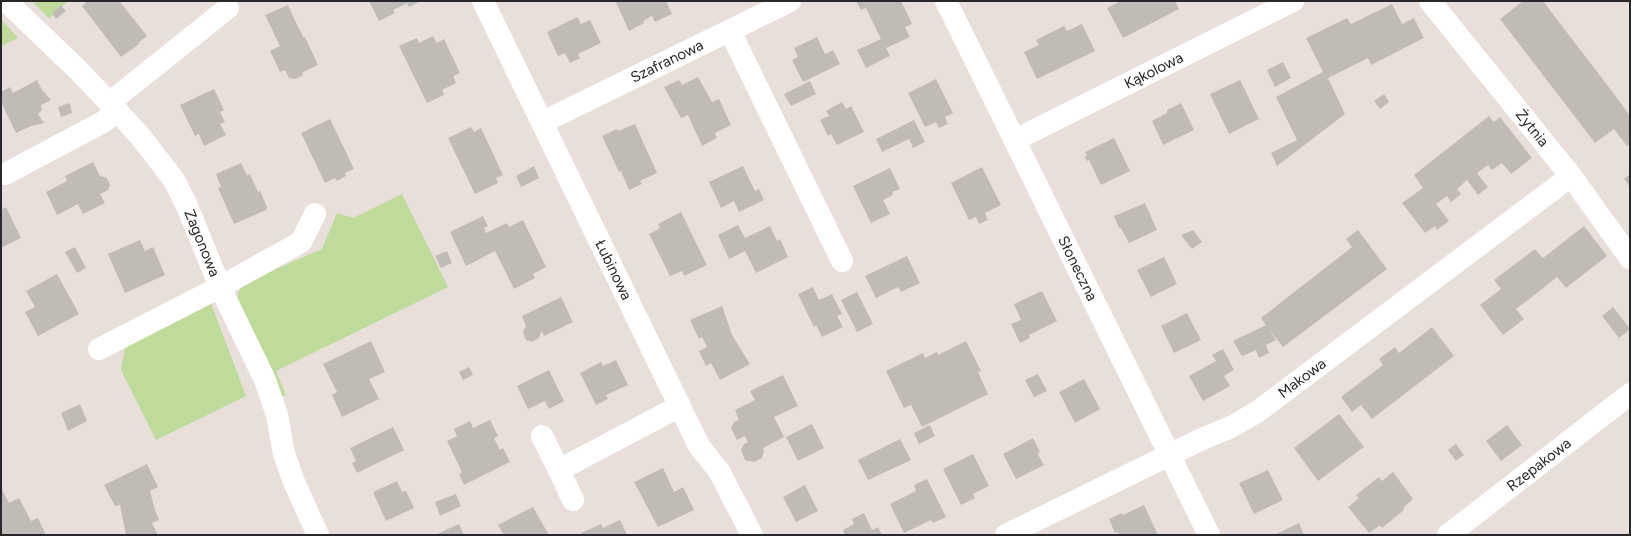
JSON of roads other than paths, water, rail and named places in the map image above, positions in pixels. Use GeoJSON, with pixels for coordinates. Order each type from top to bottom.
{"type":"FeatureCollection","features":[{"type":"Feature","properties":{"kind":"street","name":"Zagonowa"},"geometry":{"type":"LineString","coordinates":[[6,1],[78,70],[113,107],[150,149],[174,180],[188,206],[220,287],[265,380],[277,415],[284,454],[294,482],[318,535]]}},
{"type":"Feature","properties":{"kind":"street","name":"Łubinowa"},"geometry":{"type":"LineString","coordinates":[[483,1],[699,446],[719,471],[752,535]]}},
{"type":"Feature","properties":{"kind":"street","name":"Szafranowa"},"geometry":{"type":"LineString","coordinates":[[543,122],[790,1]]}},
{"type":"Feature","properties":{"kind":"street","name":"Słoneczna"},"geometry":{"type":"LineString","coordinates":[[946,1],[1209,535]]}},
{"type":"Feature","properties":{"kind":"street","name":"Kąkolowa"},"geometry":{"type":"LineString","coordinates":[[1015,140],[1293,1]]}},
{"type":"Feature","properties":{"kind":"street","name":"Żytnia"},"geometry":{"type":"LineString","coordinates":[[1430,1],[1570,176],[1630,258]]}},
{"type":"Feature","properties":{"kind":"street"},"geometry":{"type":"LineString","coordinates":[[5,174],[103,122],[113,107],[228,8]]}},
{"type":"Feature","properties":{"kind":"street"},"geometry":{"type":"LineString","coordinates":[[730,31],[842,261]]}},
{"type":"Feature","properties":{"kind":"street","name":"Makowa"},"geometry":{"type":"LineString","coordinates":[[1006,535],[1231,427],[1258,412],[1570,176]]}},
{"type":"Feature","properties":{"kind":"street"},"geometry":{"type":"LineString","coordinates":[[99,349],[220,287],[301,242],[315,214]]}},
{"type":"Feature","properties":{"kind":"street","name":"Rzepakowa"},"geometry":{"type":"LineString","coordinates":[[1448,535],[1630,394]]}},
{"type":"Feature","properties":{"kind":"street"},"geometry":{"type":"LineString","coordinates":[[559,470],[680,406]]}},
{"type":"Feature","properties":{"kind":"street"},"geometry":{"type":"LineString","coordinates":[[542,436],[573,500]]}}]}
